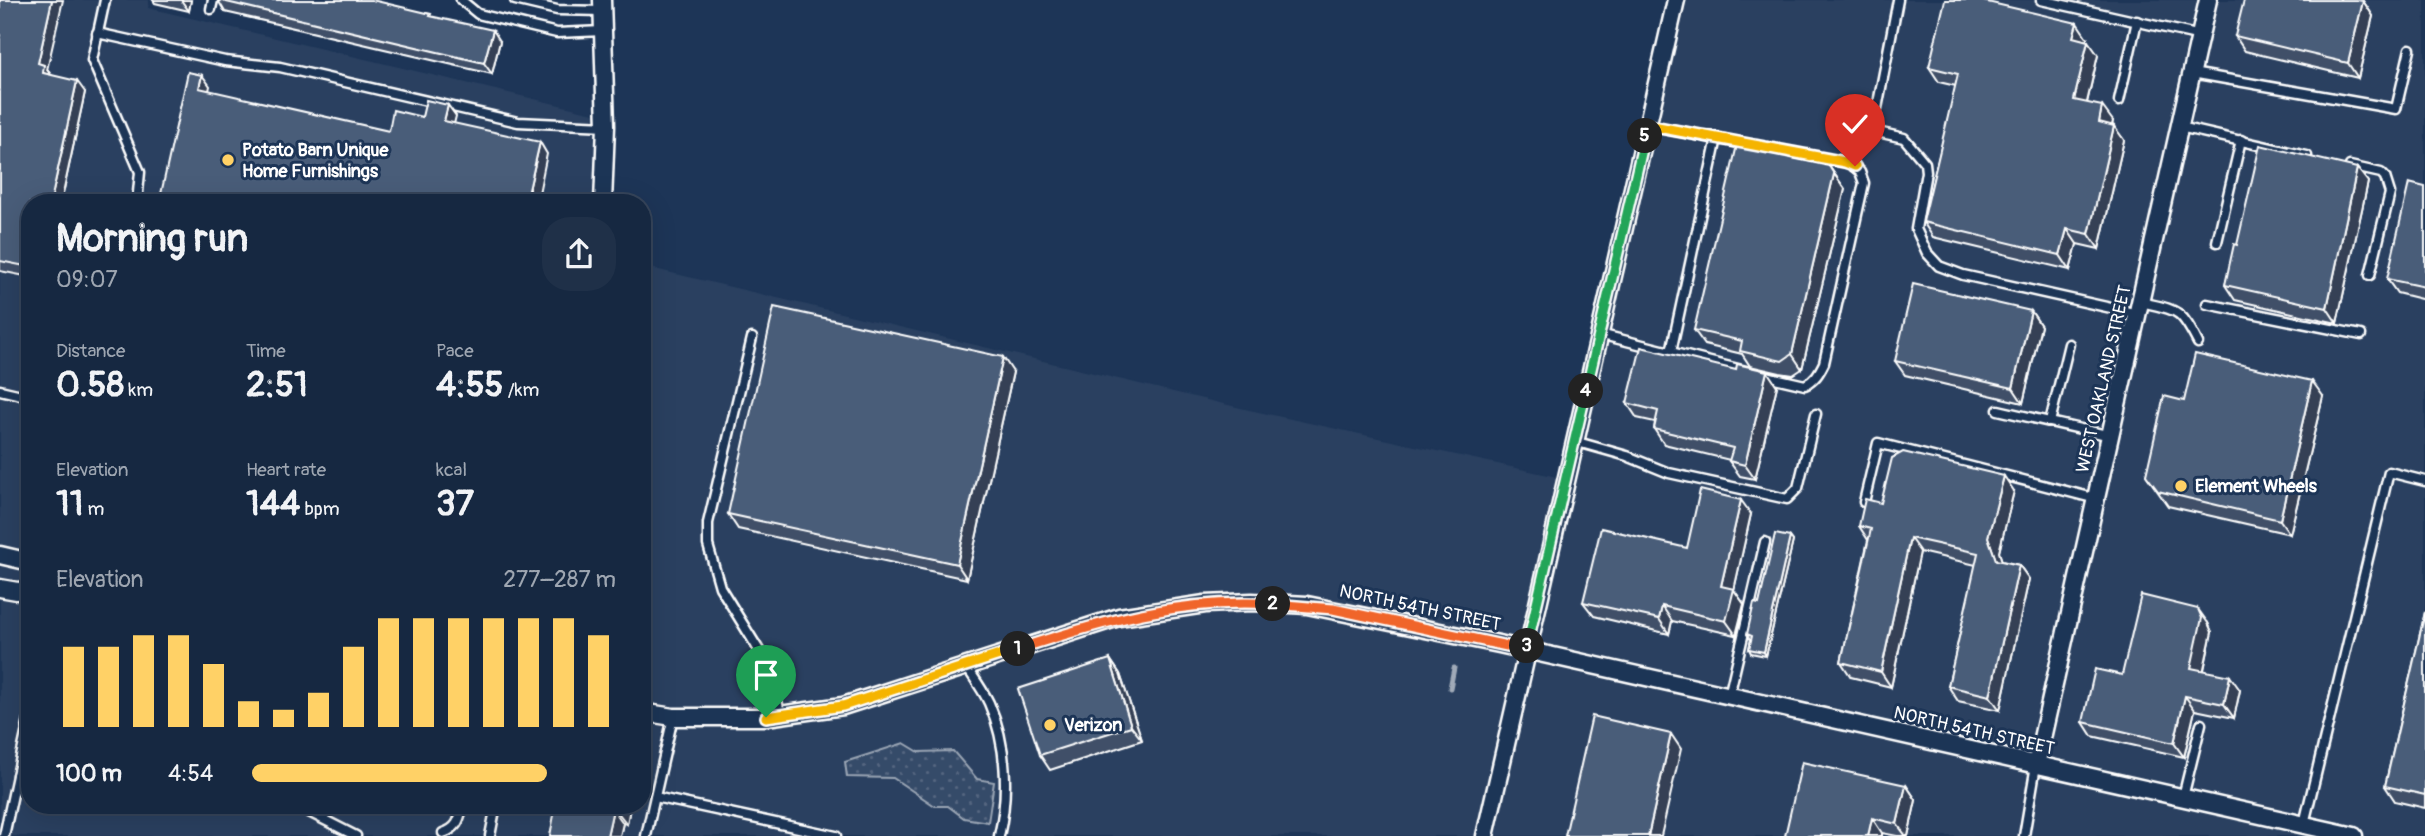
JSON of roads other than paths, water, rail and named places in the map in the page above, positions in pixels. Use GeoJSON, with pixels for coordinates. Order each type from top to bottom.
{"type":"FeatureCollection","features":[{"type":"Feature","properties":{"kind":"street"},"geometry":{"type":"LineString","coordinates":[[1485,836],[1676,0]]}},
{"type":"Feature","properties":{"kind":"street","name":"WEST OAKLAND STREET"},"geometry":{"type":"LineString","coordinates":[[2036,765],[2208,0]]}},
{"type":"Feature","properties":{"kind":"street"},"geometry":{"type":"LineString","coordinates":[[602,5],[606,127],[603,194]]}},
{"type":"Feature","properties":{"kind":"street"},"geometry":{"type":"LineString","coordinates":[[0,555],[21,560]]}},
{"type":"Feature","properties":{"kind":"street"},"geometry":{"type":"LineString","coordinates":[[0,588],[21,591]]}},
{"type":"Feature","properties":{"kind":"street","name":"NORTH 54TH STREET"},"geometry":{"type":"LineString","coordinates":[[651,713],[673,717],[766,717],[843,706],[1119,617],[1217,603],[1307,605],[1526,650],[2304,824],[2328,833],[2354,836]]}},
{"type":"Feature","properties":{"kind":"lane"},"geometry":{"type":"LineString","coordinates":[[105,0],[92,60],[140,172],[138,194]]}},
{"type":"Feature","properties":{"kind":"lane"},"geometry":{"type":"LineString","coordinates":[[463,0],[478,14],[557,33],[603,31]]}},
{"type":"Feature","properties":{"kind":"lane"},"geometry":{"type":"LineString","coordinates":[[515,0],[557,10],[602,5]]}},
{"type":"Feature","properties":{"kind":"lane"},"geometry":{"type":"LineString","coordinates":[[1898,0],[1874,124],[1876,130],[1882,133],[1904,138],[1925,163],[1926,172],[1916,229],[1934,263],[1962,275],[2140,308],[2178,311],[2186,319],[2198,343]]}},
{"type":"Feature","properties":{"kind":"lane"},"geometry":{"type":"LineString","coordinates":[[2040,0],[2200,36]]}},
{"type":"Feature","properties":{"kind":"lane"},"geometry":{"type":"LineString","coordinates":[[2119,102],[2137,21]]}},
{"type":"Feature","properties":{"kind":"lane"},"geometry":{"type":"LineString","coordinates":[[97,33],[225,61],[280,67],[518,121],[606,127]]}},
{"type":"Feature","properties":{"kind":"lane"},"geometry":{"type":"LineString","coordinates":[[2192,73],[2396,109],[2410,49]]}},
{"type":"Feature","properties":{"kind":"lane"},"geometry":{"type":"LineString","coordinates":[[1599,334],[1800,385],[1811,382],[1824,363],[1864,183],[1860,172],[1850,163],[1647,125]]}},
{"type":"Feature","properties":{"kind":"lane"},"geometry":{"type":"LineString","coordinates":[[2180,127],[2318,159]]}},
{"type":"Feature","properties":{"kind":"lane"},"geometry":{"type":"LineString","coordinates":[[1671,352],[1717,138]]}},
{"type":"Feature","properties":{"kind":"lane"},"geometry":{"type":"LineString","coordinates":[[2217,242],[2241,141]]}},
{"type":"Feature","properties":{"kind":"lane"},"geometry":{"type":"LineString","coordinates":[[2344,165],[2381,173],[2385,177],[2390,194],[2370,275]]}},
{"type":"Feature","properties":{"kind":"lane"},"geometry":{"type":"LineString","coordinates":[[2207,304],[2361,335]]}},
{"type":"Feature","properties":{"kind":"lane"},"geometry":{"type":"LineString","coordinates":[[752,338],[708,523],[708,545],[720,587],[765,660],[780,715]]}},
{"type":"Feature","properties":{"kind":"lane"},"geometry":{"type":"LineString","coordinates":[[2050,422],[2068,344]]}},
{"type":"Feature","properties":{"kind":"lane"},"geometry":{"type":"LineString","coordinates":[[0,390],[21,395]]}},
{"type":"Feature","properties":{"kind":"lane"},"geometry":{"type":"LineString","coordinates":[[1998,410],[2111,436]]}},
{"type":"Feature","properties":{"kind":"lane"},"geometry":{"type":"LineString","coordinates":[[1574,441],[1628,456],[1670,473],[1787,499],[1798,488],[1816,414]]}},
{"type":"Feature","properties":{"kind":"lane"},"geometry":{"type":"LineString","coordinates":[[1864,502],[1878,443],[2097,499]]}},
{"type":"Feature","properties":{"kind":"lane"},"geometry":{"type":"LineString","coordinates":[[2304,824],[2389,472],[2425,481]]}},
{"type":"Feature","properties":{"kind":"lane"},"geometry":{"type":"LineString","coordinates":[[1729,696],[1765,542]]}},
{"type":"Feature","properties":{"kind":"lane"},"geometry":{"type":"LineString","coordinates":[[966,666],[989,702],[1000,738],[1006,788],[999,836]]}},
{"type":"Feature","properties":{"kind":"lane"},"geometry":{"type":"LineString","coordinates":[[646,836],[673,717]]}},
{"type":"Feature","properties":{"kind":"lane"},"geometry":{"type":"LineString","coordinates":[[2183,797],[2201,724]]}},
{"type":"Feature","properties":{"kind":"lane"},"geometry":{"type":"LineString","coordinates":[[4,836],[21,757]]}},
{"type":"Feature","properties":{"kind":"lane"},"geometry":{"type":"LineString","coordinates":[[2024,836],[2036,765]]}},
{"type":"Feature","properties":{"kind":"lane"},"geometry":{"type":"LineString","coordinates":[[17,775],[21,776]]}},
{"type":"Feature","properties":{"kind":"lane"},"geometry":{"type":"LineString","coordinates":[[655,797],[836,836]]}},
{"type":"Feature","properties":{"kind":"lane"},"geometry":{"type":"LineString","coordinates":[[314,814],[356,836]]}},
{"type":"Feature","properties":{"kind":"lane"},"geometry":{"type":"LineString","coordinates":[[443,833],[454,829],[461,814]]}},
{"type":"Feature","properties":{"kind":"lane"},"geometry":{"type":"LineString","coordinates":[[490,836],[494,814]]}},
{"type":"Feature","properties":{"kind":"waterway"},"geometry":{"type":"LineString","coordinates":[[1450,688],[1454,668]]}},
{"type":"Feature","properties":{"kind":"place","name":"Potato Barn Unique Home Furnishings"},"geometry":{"type":"Point","coordinates":[228,160]}},
{"type":"Feature","properties":{"kind":"place","name":"Element Wheels"},"geometry":{"type":"Point","coordinates":[2181,486]}},
{"type":"Feature","properties":{"kind":"place","name":"Verizon"},"geometry":{"type":"Point","coordinates":[1050,725]}}]}
